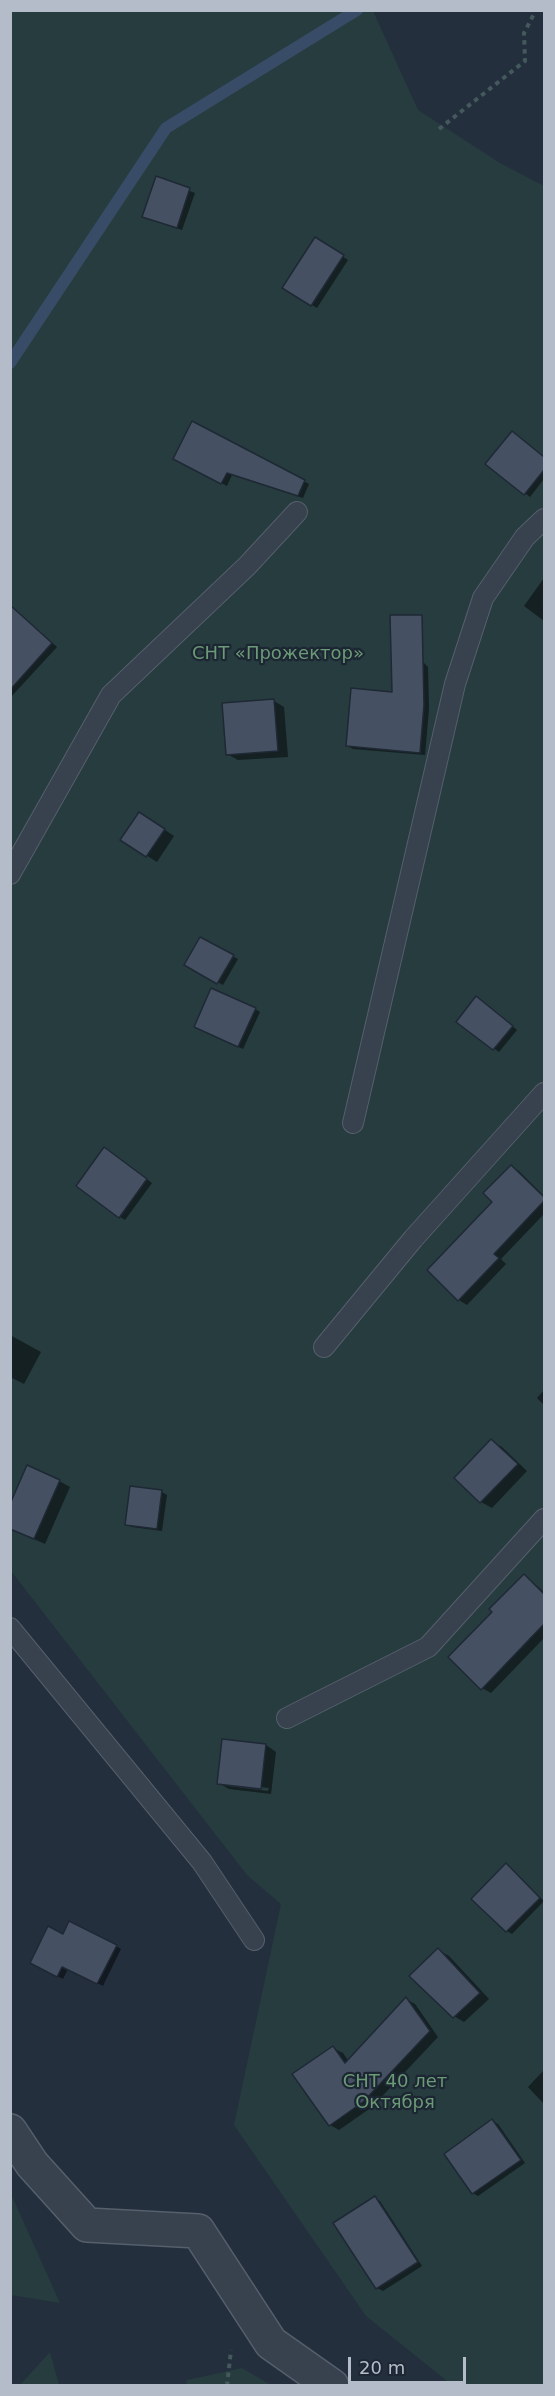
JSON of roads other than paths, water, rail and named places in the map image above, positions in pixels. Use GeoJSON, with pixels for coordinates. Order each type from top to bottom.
{"type":"FeatureCollection","features":[{"type":"Feature","properties":{"kind":"street"},"geometry":{"type":"LineString","coordinates":[[10,2131],[32,2164],[87,2225],[198,2231],[271,2343],[332,2385]]}},
{"type":"Feature","properties":{"kind":"lane"},"geometry":{"type":"LineString","coordinates":[[10,874],[111,695],[247,566],[297,512]]}},
{"type":"Feature","properties":{"kind":"lane"},"geometry":{"type":"LineString","coordinates":[[353,1124],[462,663],[483,598],[525,537],[544,519]]}},
{"type":"Feature","properties":{"kind":"lane"},"geometry":{"type":"LineString","coordinates":[[324,1347],[413,1239],[544,1093]]}},
{"type":"Feature","properties":{"kind":"lane"},"geometry":{"type":"LineString","coordinates":[[287,1718],[428,1647],[544,1519]]}},
{"type":"Feature","properties":{"kind":"lane"},"geometry":{"type":"LineString","coordinates":[[10,1628],[202,1862],[254,1940]]}},
{"type":"Feature","properties":{"kind":"waterway"},"geometry":{"type":"LineString","coordinates":[[10,363],[166,128],[357,10]]}},
{"type":"Feature","properties":{"kind":"park label","name":"СНТ «Прожектор»"},"geometry":{"type":"Point","coordinates":[278,654]}},
{"type":"Feature","properties":{"kind":"park label","name":"СНТ 40 лет Октября"},"geometry":{"type":"Point","coordinates":[395,2092]}}]}
